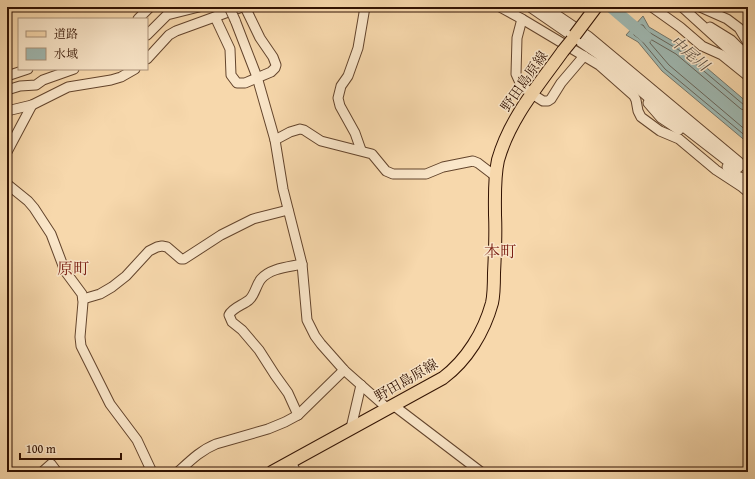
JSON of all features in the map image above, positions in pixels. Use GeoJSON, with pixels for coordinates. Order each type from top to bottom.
{"type":"FeatureCollection","features":[{"type":"Feature","properties":{"kind":"main road","name":"野田島原線"},"geometry":{"type":"LineString","coordinates":[[272,472],[293,467],[351,428],[443,378],[456,367],[471,350],[492,302],[496,235],[495,176],[507,135],[522,108],[596,7]]}},
{"type":"Feature","properties":{"kind":"street"},"geometry":{"type":"LineString","coordinates":[[139,18],[150,7]]}},
{"type":"Feature","properties":{"kind":"street"},"geometry":{"type":"LineString","coordinates":[[148,34],[167,15],[199,7]]}},
{"type":"Feature","properties":{"kind":"street"},"geometry":{"type":"LineString","coordinates":[[229,7],[257,77],[275,140],[288,210],[302,264],[307,320],[315,336],[344,370],[361,385],[480,472]]}},
{"type":"Feature","properties":{"kind":"street"},"geometry":{"type":"LineString","coordinates":[[148,58],[169,36],[183,27],[243,7],[275,61],[274,70],[241,83],[237,83],[234,80],[230,70],[230,49],[215,17]]}},
{"type":"Feature","properties":{"kind":"street"},"geometry":{"type":"LineString","coordinates":[[361,150],[355,133],[340,106],[338,98],[341,86],[348,76],[358,48],[365,7]]}},
{"type":"Feature","properties":{"kind":"street"},"geometry":{"type":"LineString","coordinates":[[500,7],[599,65],[631,92],[636,100],[641,117],[660,132],[679,139],[716,170],[748,192]]}},
{"type":"Feature","properties":{"kind":"street"},"geometry":{"type":"LineString","coordinates":[[530,7],[598,54],[677,122],[735,167],[738,168],[740,166],[739,162],[588,36],[545,7]]}},
{"type":"Feature","properties":{"kind":"street"},"geometry":{"type":"LineString","coordinates":[[652,7],[680,27],[702,46],[722,55],[748,76]]}},
{"type":"Feature","properties":{"kind":"street"},"geometry":{"type":"LineString","coordinates":[[682,7],[748,67]]}},
{"type":"Feature","properties":{"kind":"street"},"geometry":{"type":"LineString","coordinates":[[700,7],[727,19],[738,28],[748,43]]}},
{"type":"Feature","properties":{"kind":"street"},"geometry":{"type":"LineString","coordinates":[[522,19],[517,38],[516,74],[521,85],[543,101],[548,101],[551,99],[561,83],[584,56]]}},
{"type":"Feature","properties":{"kind":"street"},"geometry":{"type":"LineString","coordinates":[[704,27],[712,28],[731,40],[748,58]]}},
{"type":"Feature","properties":{"kind":"street"},"geometry":{"type":"LineString","coordinates":[[7,76],[25,70]]}},
{"type":"Feature","properties":{"kind":"street"},"geometry":{"type":"LineString","coordinates":[[7,90],[20,86],[36,85],[43,80],[71,70]]}},
{"type":"Feature","properties":{"kind":"street"},"geometry":{"type":"LineString","coordinates":[[7,111],[32,105],[68,87],[111,80],[121,77],[133,70]]}},
{"type":"Feature","properties":{"kind":"street"},"geometry":{"type":"LineString","coordinates":[[644,94],[644,99],[661,118],[739,177],[748,179]]}},
{"type":"Feature","properties":{"kind":"street"},"geometry":{"type":"LineString","coordinates":[[7,152],[32,105]]}},
{"type":"Feature","properties":{"kind":"street"},"geometry":{"type":"LineString","coordinates":[[275,140],[290,132],[300,129],[321,141],[372,154],[386,171],[393,174],[426,174],[444,167],[473,161],[495,176]]}},
{"type":"Feature","properties":{"kind":"street"},"geometry":{"type":"LineString","coordinates":[[7,184],[28,201],[34,208],[50,234],[65,271],[79,288],[83,299],[80,337],[81,346],[110,404],[137,440],[152,472]]}},
{"type":"Feature","properties":{"kind":"street"},"geometry":{"type":"LineString","coordinates":[[83,299],[100,294],[112,287],[136,266],[149,251],[162,246],[167,247],[181,259],[184,259],[220,235],[254,219],[288,210]]}},
{"type":"Feature","properties":{"kind":"street"},"geometry":{"type":"LineString","coordinates":[[298,415],[288,393],[274,375],[259,350],[242,330],[232,322],[229,315],[231,311],[250,300],[261,278],[265,275],[274,271],[302,264]]}},
{"type":"Feature","properties":{"kind":"street"},"geometry":{"type":"LineString","coordinates":[[178,472],[208,447],[268,429],[298,415],[344,370]]}},
{"type":"Feature","properties":{"kind":"street"},"geometry":{"type":"LineString","coordinates":[[351,428],[361,385]]}},
{"type":"Feature","properties":{"kind":"street"},"geometry":{"type":"LineString","coordinates":[[42,472],[51,464],[57,472]]}},
{"type":"Feature","properties":{"kind":"water"},"geometry":{"type":"Polygon","coordinates":[[[643,16],[649,27],[681,46],[748,103],[748,143],[662,71],[638,42],[626,35],[643,16]]]}},
{"type":"Feature","properties":{"kind":"waterway","name":"中尾川"},"geometry":{"type":"LineString","coordinates":[[611,7],[646,37]]}},
{"type":"Feature","properties":{"kind":"district","name":"本町"},"geometry":{"type":"Point","coordinates":[500,251]}},
{"type":"Feature","properties":{"kind":"district","name":"原町"},"geometry":{"type":"Point","coordinates":[73,268]}}]}
